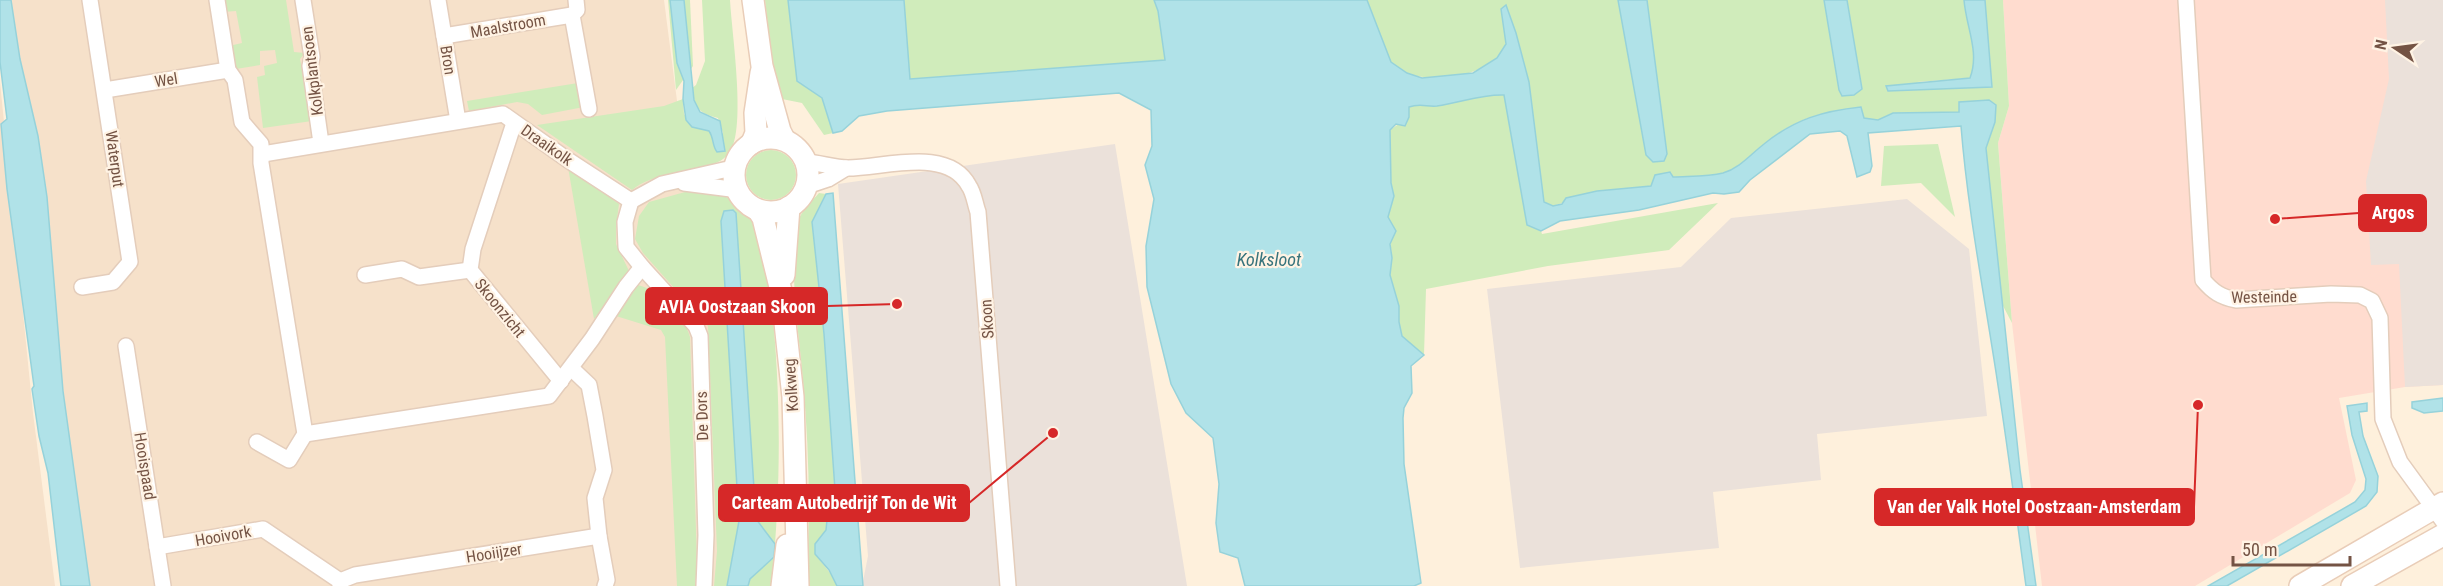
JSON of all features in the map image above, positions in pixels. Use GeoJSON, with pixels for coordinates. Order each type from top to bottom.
{"type":"FeatureCollection","features":[{"type":"Feature","properties":{"kind":"street","name":"Waterput"},"geometry":{"type":"LineString","coordinates":[[82,286],[113,282],[130,262],[90,0]]}},
{"type":"Feature","properties":{"kind":"street"},"geometry":{"type":"LineString","coordinates":[[217,0],[228,70],[235,80],[242,122],[261,144],[263,154],[261,163],[305,434],[289,460],[257,442]]}},
{"type":"Feature","properties":{"kind":"street","name":"Kolkplantsoen"},"geometry":{"type":"LineString","coordinates":[[303,0],[312,57],[310,66],[321,143]]}},
{"type":"Feature","properties":{"kind":"street","name":"Bron"},"geometry":{"type":"LineString","coordinates":[[438,0],[458,121]]}},
{"type":"Feature","properties":{"kind":"street"},"geometry":{"type":"LineString","coordinates":[[672,181],[730,189],[737,192],[746,203],[758,210],[776,212],[798,201],[807,186],[809,174],[807,162],[798,150],[784,139],[780,131],[762,66],[753,0]]}},
{"type":"Feature","properties":{"kind":"street","name":"Westeinde"},"geometry":{"type":"LineString","coordinates":[[2186,0],[2203,280],[2211,291],[2236,300],[2331,294],[2360,295],[2372,301],[2380,318],[2383,419],[2400,462],[2440,511]]}},
{"type":"Feature","properties":{"kind":"street","name":"Maalstroom"},"geometry":{"type":"LineString","coordinates":[[444,36],[574,7],[589,109]]}},
{"type":"Feature","properties":{"kind":"street"},"geometry":{"type":"LineString","coordinates":[[737,192],[735,165],[741,152],[752,142],[756,133],[755,113],[762,66]]}},
{"type":"Feature","properties":{"kind":"street","name":"Wel"},"geometry":{"type":"LineString","coordinates":[[105,90],[228,70]]}},
{"type":"Feature","properties":{"kind":"street","name":"Draaikolk"},"geometry":{"type":"LineString","coordinates":[[263,154],[503,114],[631,201]]}},
{"type":"Feature","properties":{"kind":"street","name":"Skoonzicht"},"geometry":{"type":"LineString","coordinates":[[514,123],[473,249],[470,270],[561,381]]}},
{"type":"Feature","properties":{"kind":"street"},"geometry":{"type":"LineString","coordinates":[[752,142],[767,137],[784,139]]}},
{"type":"Feature","properties":{"kind":"street","name":"Skoon"},"geometry":{"type":"LineString","coordinates":[[807,162],[846,168],[921,162],[940,163],[956,170],[969,185],[978,212],[1008,586]]}},
{"type":"Feature","properties":{"kind":"street"},"geometry":{"type":"LineString","coordinates":[[305,434],[549,396],[571,368],[626,286],[642,267],[626,247],[625,222],[631,201],[662,184],[728,169],[735,165]]}},
{"type":"Feature","properties":{"kind":"street","name":"Skoon"},"geometry":{"type":"LineString","coordinates":[[807,186],[828,179],[846,168]]}},
{"type":"Feature","properties":{"kind":"street","name":"Kolkweg"},"geometry":{"type":"LineString","coordinates":[[782,295],[789,207]]}},
{"type":"Feature","properties":{"kind":"street","name":"Kolkweg"},"geometry":{"type":"LineString","coordinates":[[758,210],[763,218],[782,295],[793,398],[798,586]]}},
{"type":"Feature","properties":{"kind":"street","name":"De Dors"},"geometry":{"type":"LineString","coordinates":[[642,267],[696,326],[700,336],[706,535],[704,586]]}},
{"type":"Feature","properties":{"kind":"street"},"geometry":{"type":"LineString","coordinates":[[365,275],[402,269],[419,277],[470,270]]}},
{"type":"Feature","properties":{"kind":"street","name":"Hooispaad"},"geometry":{"type":"LineString","coordinates":[[126,346],[163,586]]}},
{"type":"Feature","properties":{"kind":"street"},"geometry":{"type":"LineString","coordinates":[[571,368],[589,385],[604,470],[595,498],[607,580],[605,586]]}},
{"type":"Feature","properties":{"kind":"street","name":"Kolkweg"},"geometry":{"type":"LineString","coordinates":[[782,586],[794,476]]}},
{"type":"Feature","properties":{"kind":"street"},"geometry":{"type":"LineString","coordinates":[[2300,586],[2440,511]]}},
{"type":"Feature","properties":{"kind":"street","name":"Hooivork"},"geometry":{"type":"LineString","coordinates":[[157,547],[263,529],[340,584]]}},
{"type":"Feature","properties":{"kind":"street"},"geometry":{"type":"LineString","coordinates":[[2352,586],[2443,535]]}},
{"type":"Feature","properties":{"kind":"street","name":"Hooiijzer"},"geometry":{"type":"LineString","coordinates":[[340,584],[355,575],[599,536]]}},
{"type":"Feature","properties":{"kind":"shaded area"},"geometry":{"type":"Polygon","coordinates":[[[7,0],[664,0],[681,132],[704,148],[734,367],[734,532],[721,586],[79,586],[7,0]]]}},
{"type":"Feature","properties":{"kind":"shaded area"},"geometry":{"type":"Polygon","coordinates":[[[2003,0],[2443,0],[2443,385],[2405,387],[2339,398],[2356,480],[2350,493],[2195,586],[2042,586],[2012,323],[1998,143],[2009,106],[2003,0]]]}},
{"type":"Feature","properties":{"kind":"shaded area"},"geometry":{"type":"Polygon","coordinates":[[[2385,0],[2443,0],[2443,385],[2405,387],[2399,264],[2371,265],[2366,181],[2389,79],[2385,0]]]}},
{"type":"Feature","properties":{"kind":"shaded area"},"geometry":{"type":"Polygon","coordinates":[[[0,82],[33,413],[55,586],[0,586],[0,82]]]}},
{"type":"Feature","properties":{"kind":"shaded area"},"geometry":{"type":"Polygon","coordinates":[[[1115,144],[1187,586],[862,586],[868,556],[838,184],[1115,144]]]}},
{"type":"Feature","properties":{"kind":"shaded area"},"geometry":{"type":"Polygon","coordinates":[[[1907,199],[1969,249],[1987,416],[1817,434],[1821,480],[1713,492],[1719,548],[1520,568],[1487,289],[1681,267],[1731,218],[1907,199]]]}},
{"type":"Feature","properties":{"kind":"green space"},"geometry":{"type":"Polygon","coordinates":[[[221,0],[286,0],[294,52],[305,53],[300,59],[312,121],[263,128],[257,77],[265,75],[264,66],[277,63],[275,50],[260,51],[260,65],[236,69],[229,46],[242,43],[236,11],[223,12],[221,0]]]}},
{"type":"Feature","properties":{"kind":"green space"},"geometry":{"type":"Polygon","coordinates":[[[668,0],[690,0],[693,66],[676,90],[668,0]]]}},
{"type":"Feature","properties":{"kind":"green space"},"geometry":{"type":"Polygon","coordinates":[[[702,0],[730,0],[738,97],[736,135],[732,148],[723,159],[701,168],[650,180],[632,190],[537,125],[664,106],[683,99],[684,114],[692,127],[709,131],[713,140],[723,133],[718,118],[702,112],[696,105],[692,88],[696,85],[705,61],[702,0]]]}},
{"type":"Feature","properties":{"kind":"green space"},"geometry":{"type":"Polygon","coordinates":[[[765,0],[788,0],[797,80],[822,98],[833,133],[824,135],[802,103],[782,99],[772,61],[765,0]]]}},
{"type":"Feature","properties":{"kind":"green space"},"geometry":{"type":"Polygon","coordinates":[[[904,0],[1154,0],[1158,11],[1165,60],[910,79],[904,0]]]}},
{"type":"Feature","properties":{"kind":"green space"},"geometry":{"type":"Polygon","coordinates":[[[1367,0],[1618,0],[1646,155],[1653,162],[1667,154],[1647,0],[1824,0],[1839,90],[1862,89],[1847,0],[1964,0],[1974,58],[1970,78],[1917,82],[1992,87],[1985,0],[2003,0],[2009,106],[1998,143],[2012,323],[2002,304],[1986,148],[1995,122],[1959,112],[1893,113],[1878,120],[1864,119],[1861,107],[1834,111],[1786,128],[1729,171],[1704,176],[1672,177],[1671,172],[1651,186],[1597,191],[1553,206],[1544,202],[1501,9],[1506,42],[1497,57],[1485,66],[1469,73],[1432,78],[1415,76],[1400,70],[1390,61],[1380,41],[1367,0]]]}},
{"type":"Feature","properties":{"kind":"green space"},"geometry":{"type":"Polygon","coordinates":[[[578,83],[584,107],[542,115],[528,104],[517,102],[469,111],[467,101],[578,83]]]}},
{"type":"Feature","properties":{"kind":"green space"},"geometry":{"type":"Polygon","coordinates":[[[1484,95],[1504,95],[1527,225],[1541,231],[1542,234],[1718,203],[1669,250],[1548,266],[1426,289],[1424,355],[1402,336],[1399,306],[1390,275],[1392,258],[1388,217],[1394,196],[1391,183],[1390,130],[1409,117],[1409,107],[1419,103],[1435,106],[1484,95]]]}},
{"type":"Feature","properties":{"kind":"green space"},"geometry":{"type":"Polygon","coordinates":[[[1938,144],[1955,217],[1921,183],[1881,186],[1884,146],[1938,144]]]}},
{"type":"Feature","properties":{"kind":"green space"},"geometry":{"type":"Polygon","coordinates":[[[766,150],[776,150],[789,157],[796,170],[796,180],[789,193],[776,200],[766,200],[757,196],[750,189],[746,180],[746,170],[750,161],[757,154],[766,150]]]}},
{"type":"Feature","properties":{"kind":"green space"},"geometry":{"type":"Polygon","coordinates":[[[568,167],[619,204],[616,244],[629,271],[594,319],[568,167]]]}},
{"type":"Feature","properties":{"kind":"green space"},"geometry":{"type":"Polygon","coordinates":[[[685,192],[723,196],[737,204],[754,220],[767,258],[779,422],[775,544],[756,519],[736,214],[724,211],[721,221],[739,521],[727,586],[714,586],[717,551],[708,326],[643,253],[635,239],[639,216],[649,202],[685,192]]]}},
{"type":"Feature","properties":{"kind":"green space"},"geometry":{"type":"Polygon","coordinates":[[[819,193],[826,194],[812,222],[824,334],[836,505],[827,520],[826,530],[815,544],[815,554],[838,583],[837,586],[806,586],[808,458],[795,301],[794,260],[799,218],[819,193]]]}},
{"type":"Feature","properties":{"kind":"green space"},"geometry":{"type":"Polygon","coordinates":[[[638,285],[654,292],[670,305],[682,320],[690,337],[697,562],[695,586],[677,586],[665,337],[661,330],[616,316],[638,285]]]}},
{"type":"Feature","properties":{"kind":"green space"},"geometry":{"type":"Polygon","coordinates":[[[774,557],[775,586],[748,586],[750,579],[774,557]]]}},
{"type":"Feature","properties":{"kind":"water"},"geometry":{"type":"Polygon","coordinates":[[[0,0],[11,0],[20,59],[38,136],[47,197],[63,391],[90,586],[61,586],[48,473],[39,436],[32,389],[34,386],[7,189],[1,124],[7,119],[0,62],[0,0]]]}},
{"type":"Feature","properties":{"kind":"water"},"geometry":{"type":"Polygon","coordinates":[[[670,0],[684,0],[694,100],[700,112],[720,121],[725,151],[717,152],[709,131],[692,127],[686,120],[683,99],[684,81],[677,63],[670,0]]]}},
{"type":"Feature","properties":{"kind":"water","name":"Kolksloot"},"geometry":{"type":"Polygon","coordinates":[[[788,0],[904,0],[910,79],[1165,60],[1158,11],[1154,0],[1367,0],[1391,62],[1407,73],[1422,78],[1473,73],[1497,58],[1506,44],[1501,9],[1506,5],[1529,82],[1544,202],[1553,206],[1562,204],[1566,198],[1597,191],[1651,186],[1655,175],[1670,172],[1673,177],[1705,176],[1729,171],[1787,128],[1798,122],[1834,111],[1861,107],[1864,118],[1878,120],[1893,113],[1959,112],[1959,102],[1989,100],[1996,105],[1995,122],[1986,148],[2020,470],[2036,586],[2026,586],[2003,416],[1973,226],[1961,126],[1868,133],[1872,166],[1870,172],[1857,177],[1847,136],[1840,131],[1810,134],[1750,180],[1739,192],[1713,193],[1639,210],[1560,221],[1541,231],[1527,225],[1504,95],[1437,106],[1409,107],[1409,117],[1405,126],[1396,124],[1390,130],[1391,183],[1394,196],[1388,217],[1396,231],[1390,244],[1392,258],[1390,275],[1399,306],[1402,336],[1424,355],[1411,366],[1412,393],[1404,408],[1403,418],[1404,464],[1421,583],[1414,586],[1245,586],[1238,558],[1220,552],[1216,523],[1219,484],[1213,438],[1186,413],[1171,384],[1147,287],[1146,246],[1154,199],[1145,165],[1152,146],[1151,110],[1119,93],[887,111],[859,116],[842,131],[833,133],[822,98],[797,81],[788,0]]]}},
{"type":"Feature","properties":{"kind":"water"},"geometry":{"type":"Polygon","coordinates":[[[1618,0],[1647,0],[1667,154],[1664,161],[1653,162],[1646,155],[1618,0]]]}},
{"type":"Feature","properties":{"kind":"water"},"geometry":{"type":"Polygon","coordinates":[[[1824,0],[1847,0],[1862,89],[1854,95],[1842,96],[1839,90],[1824,0]]]}},
{"type":"Feature","properties":{"kind":"water"},"geometry":{"type":"Polygon","coordinates":[[[1964,0],[1985,0],[1992,87],[1888,91],[1886,86],[1970,78],[1974,59],[1964,0]]]}},
{"type":"Feature","properties":{"kind":"water"},"geometry":{"type":"Polygon","coordinates":[[[833,193],[863,586],[837,586],[829,570],[815,554],[815,544],[826,530],[827,520],[836,504],[824,334],[812,222],[826,194],[833,193]]]}},
{"type":"Feature","properties":{"kind":"water"},"geometry":{"type":"Polygon","coordinates":[[[733,210],[736,213],[756,519],[775,544],[774,557],[750,579],[748,586],[727,586],[739,521],[721,221],[724,211],[733,210]]]}},
{"type":"Feature","properties":{"kind":"water"},"geometry":{"type":"Polygon","coordinates":[[[2443,398],[2443,411],[2424,413],[2412,408],[2412,402],[2443,398]]]}},
{"type":"Feature","properties":{"kind":"water"},"geometry":{"type":"Polygon","coordinates":[[[2367,403],[2367,411],[2359,412],[2363,436],[2378,476],[2377,492],[2366,506],[2227,586],[2208,586],[2355,502],[2365,490],[2366,479],[2352,435],[2347,406],[2367,403]]]}},
{"type":"Feature","properties":{"kind":"place","name":"Argos"},"geometry":{"type":"Point","coordinates":[2275,219]}},
{"type":"Feature","properties":{"kind":"place","name":"AVIA Oostzaan Skoon"},"geometry":{"type":"Point","coordinates":[897,304]}},
{"type":"Feature","properties":{"kind":"place","name":"Van der Valk Hotel Oostzaan-Amsterdam"},"geometry":{"type":"Point","coordinates":[2198,405]}},
{"type":"Feature","properties":{"kind":"place","name":"Carteam Autobedrijf Ton de Wit"},"geometry":{"type":"Point","coordinates":[1053,433]}}]}
